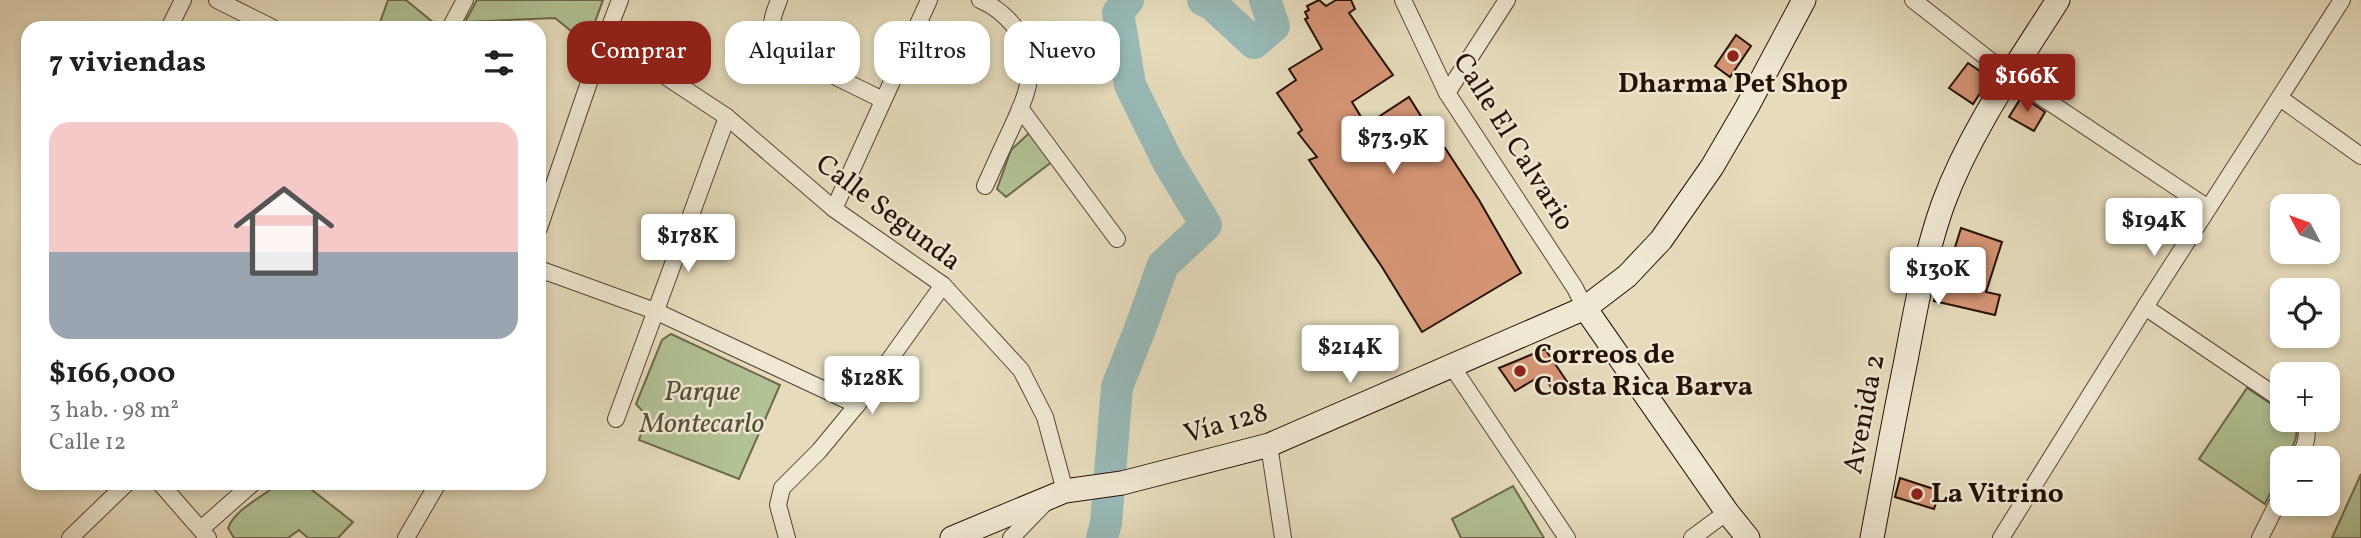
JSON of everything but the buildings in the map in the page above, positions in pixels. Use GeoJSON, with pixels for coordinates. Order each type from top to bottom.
{"type":"FeatureCollection","features":[{"type":"Feature","properties":{"kind":"main road","name":"Vía 128"},"geometry":{"type":"LineString","coordinates":[[952,538],[1066,492],[1122,483],[1269,445],[1585,308],[1627,275],[1661,240],[1712,167],[1804,0]]}},
{"type":"Feature","properties":{"kind":"main road","name":"Avenida 2"},"geometry":{"type":"LineString","coordinates":[[1872,538],[1930,243],[1961,162],[2010,76],[2058,0]]}},
{"type":"Feature","properties":{"kind":"main road"},"geometry":{"type":"LineString","coordinates":[[1585,308],[1727,512],[1748,538]]}},
{"type":"Feature","properties":{"kind":"street"},"geometry":{"type":"LineString","coordinates":[[172,21],[183,0]]}},
{"type":"Feature","properties":{"kind":"street"},"geometry":{"type":"LineString","coordinates":[[217,0],[259,21]]}},
{"type":"Feature","properties":{"kind":"street"},"geometry":{"type":"LineString","coordinates":[[454,21],[465,0]]}},
{"type":"Feature","properties":{"kind":"street"},"geometry":{"type":"LineString","coordinates":[[612,21],[620,0]]}},
{"type":"Feature","properties":{"kind":"street"},"geometry":{"type":"LineString","coordinates":[[779,0],[771,21],[774,38],[785,52],[883,100]]}},
{"type":"Feature","properties":{"kind":"street"},"geometry":{"type":"LineString","coordinates":[[834,209],[929,0]]}},
{"type":"Feature","properties":{"kind":"street"},"geometry":{"type":"LineString","coordinates":[[980,0],[1007,18],[1020,34],[1028,52],[1029,85],[985,186]]}},
{"type":"Feature","properties":{"kind":"street","name":"Calle El Calvario"},"geometry":{"type":"LineString","coordinates":[[1403,0],[1447,93],[1575,288],[1585,308]]}},
{"type":"Feature","properties":{"kind":"street"},"geometry":{"type":"LineString","coordinates":[[1447,93],[1507,0]]}},
{"type":"Feature","properties":{"kind":"street"},"geometry":{"type":"LineString","coordinates":[[1913,0],[2010,76],[2208,208]]}},
{"type":"Feature","properties":{"kind":"street"},"geometry":{"type":"LineString","coordinates":[[2001,538],[2342,0]]}},
{"type":"Feature","properties":{"kind":"street"},"geometry":{"type":"LineString","coordinates":[[546,208],[590,84]]}},
{"type":"Feature","properties":{"kind":"street","name":"Calle Segunda"},"geometry":{"type":"LineString","coordinates":[[677,84],[727,117],[834,209],[943,285],[1021,370],[1045,416],[1066,492]]}},
{"type":"Feature","properties":{"kind":"street"},"geometry":{"type":"LineString","coordinates":[[2280,98],[2361,156]]}},
{"type":"Feature","properties":{"kind":"street"},"geometry":{"type":"LineString","coordinates":[[1020,108],[1117,239]]}},
{"type":"Feature","properties":{"kind":"street"},"geometry":{"type":"LineString","coordinates":[[616,419],[727,117]]}},
{"type":"Feature","properties":{"kind":"street"},"geometry":{"type":"LineString","coordinates":[[546,272],[654,311],[857,405]]}},
{"type":"Feature","properties":{"kind":"street"},"geometry":{"type":"LineString","coordinates":[[787,538],[778,505],[782,488],[819,451],[857,405],[943,285]]}},
{"type":"Feature","properties":{"kind":"street"},"geometry":{"type":"LineString","coordinates":[[2145,307],[2270,392]]}},
{"type":"Feature","properties":{"kind":"street"},"geometry":{"type":"LineString","coordinates":[[1451,365],[1567,538]]}},
{"type":"Feature","properties":{"kind":"street"},"geometry":{"type":"LineString","coordinates":[[1269,445],[1283,538]]}},
{"type":"Feature","properties":{"kind":"street"},"geometry":{"type":"LineString","coordinates":[[70,538],[120,490]]}},
{"type":"Feature","properties":{"kind":"street"},"geometry":{"type":"LineString","coordinates":[[166,490],[204,534],[246,490]]}},
{"type":"Feature","properties":{"kind":"street"},"geometry":{"type":"LineString","coordinates":[[406,538],[434,490]]}},
{"type":"Feature","properties":{"kind":"street"},"geometry":{"type":"LineString","coordinates":[[1010,538],[1066,492]]}},
{"type":"Feature","properties":{"kind":"street"},"geometry":{"type":"LineString","coordinates":[[1692,538],[1727,512]]}},
{"type":"Feature","properties":{"kind":"street"},"geometry":{"type":"LineString","coordinates":[[2260,538],[2271,516]]}},
{"type":"Feature","properties":{"kind":"green space"},"geometry":{"type":"Polygon","coordinates":[[[388,0],[406,0],[432,21],[380,21],[388,0]]]}},
{"type":"Feature","properties":{"kind":"green space"},"geometry":{"type":"Polygon","coordinates":[[[477,0],[603,0],[595,21],[567,21],[567,28],[555,18],[466,21],[477,0]]]}},
{"type":"Feature","properties":{"kind":"green space"},"geometry":{"type":"Polygon","coordinates":[[[1028,134],[1035,135],[1053,161],[1006,197],[997,189],[1011,150],[1028,134]]]}},
{"type":"Feature","properties":{"kind":"green space","name":"Parque Montecarlo"},"geometry":{"type":"Polygon","coordinates":[[[671,334],[780,385],[739,479],[639,440],[647,416],[636,404],[662,340],[671,334]]]}},
{"type":"Feature","properties":{"kind":"green space"},"geometry":{"type":"Polygon","coordinates":[[[2247,388],[2270,403],[2270,432],[2296,432],[2293,446],[2270,446],[2270,494],[2265,504],[2199,459],[2247,388]]]}},
{"type":"Feature","properties":{"kind":"green space"},"geometry":{"type":"Polygon","coordinates":[[[2361,474],[2361,538],[2332,538],[2361,474]]]}},
{"type":"Feature","properties":{"kind":"green space"},"geometry":{"type":"Polygon","coordinates":[[[1513,486],[1544,538],[1461,538],[1452,519],[1513,486]]]}},
{"type":"Feature","properties":{"kind":"green space"},"geometry":{"type":"Polygon","coordinates":[[[269,490],[312,490],[353,522],[338,538],[308,538],[299,530],[288,538],[234,538],[228,528],[243,509],[269,490]]]}},
{"type":"Feature","properties":{"kind":"waterway"},"geometry":{"type":"LineString","coordinates":[[1102,538],[1106,523],[1117,387],[1163,265],[1206,225],[1168,162],[1130,85],[1118,13],[1128,0]]}},
{"type":"Feature","properties":{"kind":"waterway"},"geometry":{"type":"LineString","coordinates":[[1203,0],[1213,5],[1254,43],[1274,26],[1265,0]]}},
{"type":"Feature","properties":{"kind":"place","name":"Dharma Pet Shop"},"geometry":{"type":"Point","coordinates":[1733,56]}},
{"type":"Feature","properties":{"kind":"place","name":"Correos de Costa Rica Barva"},"geometry":{"type":"Point","coordinates":[1520,371]}},
{"type":"Feature","properties":{"kind":"place","name":"La Vitrino"},"geometry":{"type":"Point","coordinates":[1917,494]}}]}
